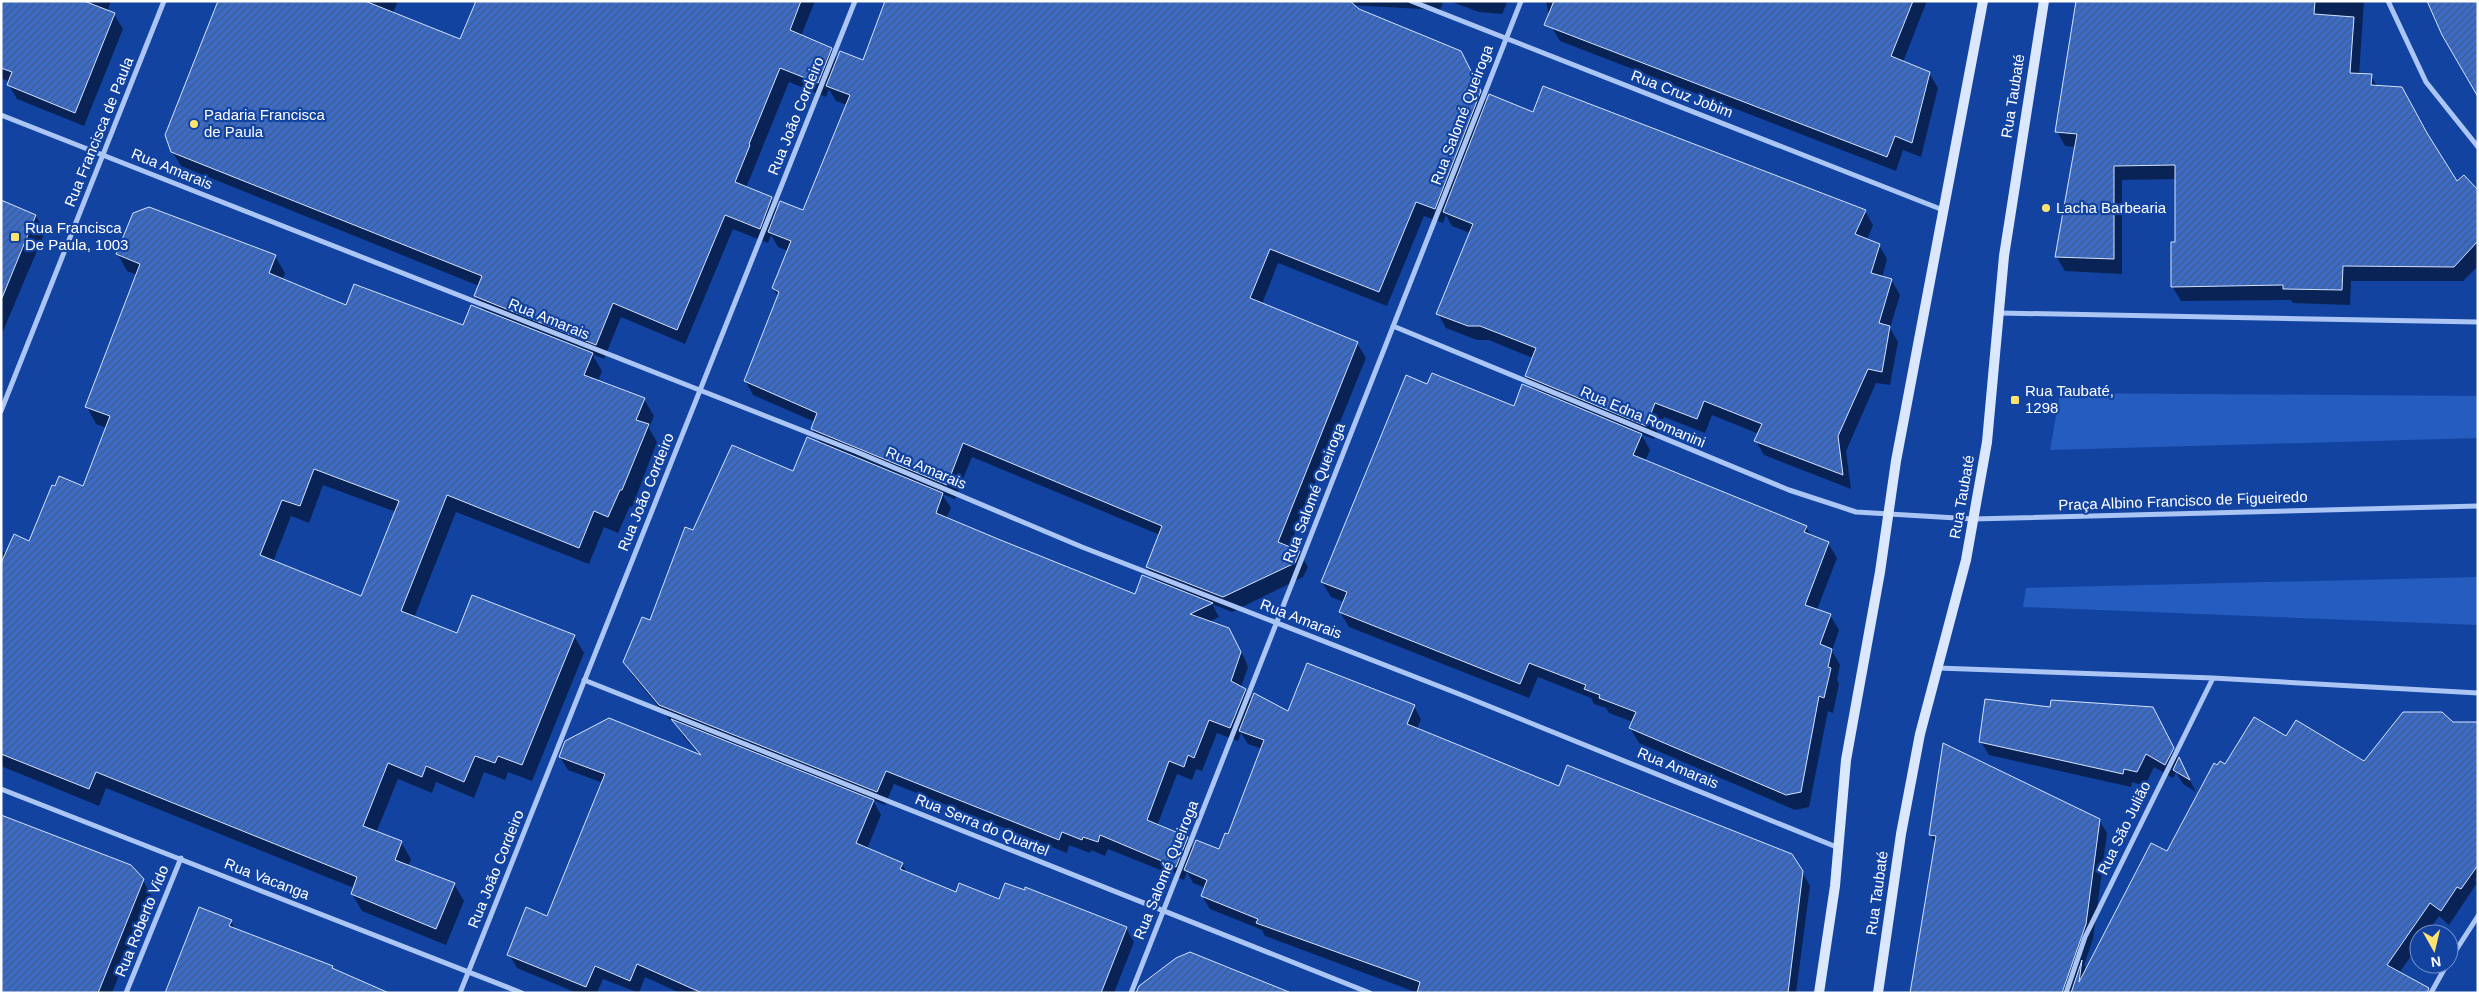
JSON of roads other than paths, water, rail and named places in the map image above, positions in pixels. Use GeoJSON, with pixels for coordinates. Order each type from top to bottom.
{"type":"FeatureCollection","features":[{"type":"Feature","properties":{"kind":"main road"},"geometry":{"type":"LineString","coordinates":[[1820,993],[1839,848],[1846,760],[1896,460],[1983,1]]}},
{"type":"Feature","properties":{"kind":"main road","name":"Rua Taubaté"},"geometry":{"type":"LineString","coordinates":[[1878,993],[1901,834],[1920,734],[1966,560],[1973,520],[1986,442],[2004,256],[2044,1]]}},
{"type":"Feature","properties":{"kind":"street","name":"Rua Francisca de Paula"},"geometry":{"type":"LineString","coordinates":[[1,411],[164,1]]}},
{"type":"Feature","properties":{"kind":"street","name":"Rua João Cordeiro"},"geometry":{"type":"LineString","coordinates":[[460,993],[855,1]]}},
{"type":"Feature","properties":{"kind":"street","name":"Rua Cruz Jobim"},"geometry":{"type":"LineString","coordinates":[[1411,1],[1944,211]]}},
{"type":"Feature","properties":{"kind":"street","name":"Rua Salomé Queiroga"},"geometry":{"type":"LineString","coordinates":[[1131,993],[1520,1]]}},
{"type":"Feature","properties":{"kind":"street"},"geometry":{"type":"LineString","coordinates":[[2388,1],[2426,82],[2478,147]]}},
{"type":"Feature","properties":{"kind":"street","name":"Rua Amarais"},"geometry":{"type":"LineString","coordinates":[[1,115],[700,392],[857,452],[1082,547],[1839,848]]}},
{"type":"Feature","properties":{"kind":"street"},"geometry":{"type":"LineString","coordinates":[[1999,313],[2478,322]]}},
{"type":"Feature","properties":{"kind":"street","name":"Rua Edna Romanini"},"geometry":{"type":"LineString","coordinates":[[1393,326],[1789,490],[1856,512],[1888,513]]}},
{"type":"Feature","properties":{"kind":"street","name":"Praça Albino Francisco de Figueiredo"},"geometry":{"type":"LineString","coordinates":[[1888,513],[1973,520],[2478,506]]}},
{"type":"Feature","properties":{"kind":"street"},"geometry":{"type":"LineString","coordinates":[[1938,668],[2213,678],[2478,693]]}},
{"type":"Feature","properties":{"kind":"street","name":"Rua São Julião"},"geometry":{"type":"LineString","coordinates":[[2066,993],[2089,928],[2213,678]]}},
{"type":"Feature","properties":{"kind":"street","name":"Rua Serra do Quartel"},"geometry":{"type":"LineString","coordinates":[[584,680],[1370,993]]}},
{"type":"Feature","properties":{"kind":"street","name":"Rua Vacanga"},"geometry":{"type":"LineString","coordinates":[[1,789],[522,993]]}},
{"type":"Feature","properties":{"kind":"street","name":"Rua Roberto Vido"},"geometry":{"type":"LineString","coordinates":[[126,993],[181,858]]}},
{"type":"Feature","properties":{"kind":"street"},"geometry":{"type":"LineString","coordinates":[[2459,945],[2478,916]]}},
{"type":"Feature","properties":{"kind":"street"},"geometry":{"type":"LineString","coordinates":[[2431,993],[2441,974]]}},
{"type":"Feature","properties":{"kind":"place","name":"Padaria Francisca de Paula"},"geometry":{"type":"Point","coordinates":[194,124]}},
{"type":"Feature","properties":{"kind":"place","name":"Lacha Barbearia"},"geometry":{"type":"Point","coordinates":[2046,208]}},
{"type":"Feature","properties":{"kind":"place","name":"Rua Francisca De Paula, 1003"},"geometry":{"type":"Point","coordinates":[15,237]}},
{"type":"Feature","properties":{"kind":"place","name":"Rua Taubaté, 1298"},"geometry":{"type":"Point","coordinates":[2015,400]}}]}
